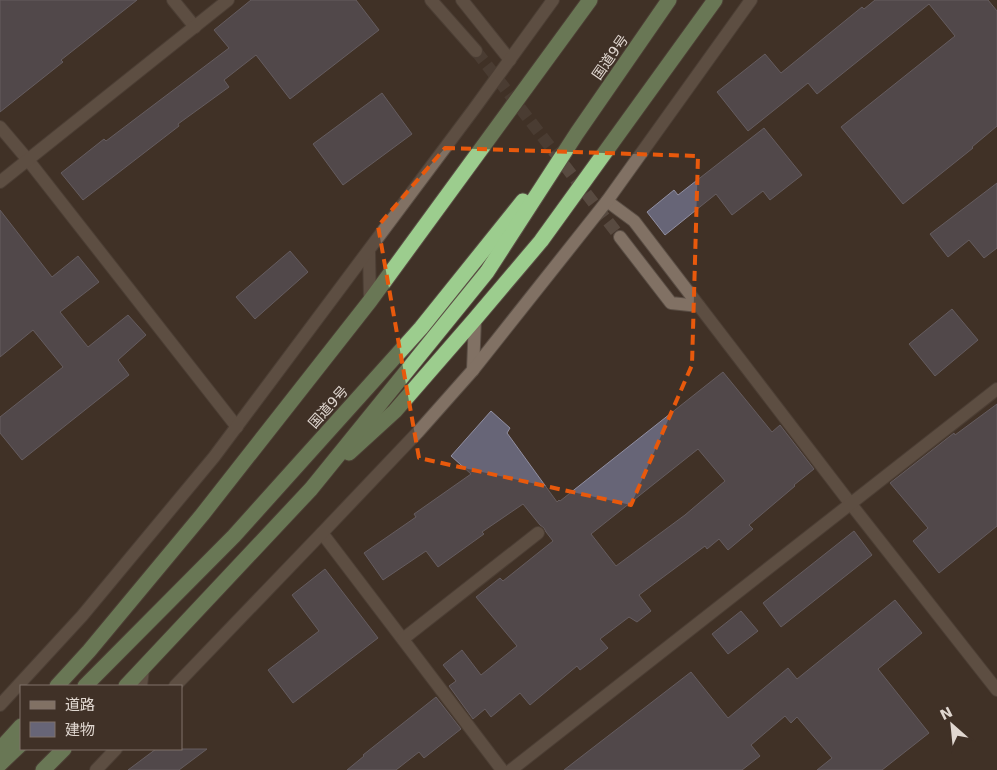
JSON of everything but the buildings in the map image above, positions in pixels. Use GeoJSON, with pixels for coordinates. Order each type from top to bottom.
{"type":"FeatureCollection","features":[{"type":"Feature","properties":{"kind":"highway"},"geometry":{"type":"LineString","coordinates":[[58,685],[202,515],[370,301],[590,0]]}},
{"type":"Feature","properties":{"kind":"highway","name":"国道9号"},"geometry":{"type":"LineString","coordinates":[[127,685],[310,489],[486,272],[577,133],[669,0]]}},
{"type":"Feature","properties":{"kind":"highway"},"geometry":{"type":"LineString","coordinates":[[310,489],[395,412],[541,241],[714,0]]}},
{"type":"Feature","properties":{"kind":"highway","name":"国道9号"},"geometry":{"type":"LineString","coordinates":[[86,685],[234,536],[408,342],[577,133]]}},
{"type":"Feature","properties":{"kind":"highway"},"geometry":{"type":"LineString","coordinates":[[0,749],[20,727]]}},
{"type":"Feature","properties":{"kind":"highway"},"geometry":{"type":"LineString","coordinates":[[0,764],[20,745]]}},
{"type":"Feature","properties":{"kind":"highway"},"geometry":{"type":"LineString","coordinates":[[43,770],[63,750]]}},
{"type":"Feature","properties":{"kind":"street"},"geometry":{"type":"LineString","coordinates":[[173,0],[195,27]]}},
{"type":"Feature","properties":{"kind":"street"},"geometry":{"type":"LineString","coordinates":[[0,182],[228,0]]}},
{"type":"Feature","properties":{"kind":"street"},"geometry":{"type":"LineString","coordinates":[[431,0],[476,51]]}},
{"type":"Feature","properties":{"kind":"street"},"geometry":{"type":"LineString","coordinates":[[462,0],[510,60]]}},
{"type":"Feature","properties":{"kind":"street"},"geometry":{"type":"LineString","coordinates":[[0,704],[82,616],[214,457],[369,251],[553,0]]}},
{"type":"Feature","properties":{"kind":"street"},"geometry":{"type":"LineString","coordinates":[[176,685],[418,432],[473,370],[607,200],[743,5],[751,0]]}},
{"type":"Feature","properties":{"kind":"street"},"geometry":{"type":"LineString","coordinates":[[0,127],[28,160],[237,427]]}},
{"type":"Feature","properties":{"kind":"street"},"geometry":{"type":"LineString","coordinates":[[607,200],[634,221],[850,504],[997,690]]}},
{"type":"Feature","properties":{"kind":"street"},"geometry":{"type":"LineString","coordinates":[[620,237],[670,303],[699,306]]}},
{"type":"Feature","properties":{"kind":"street"},"geometry":{"type":"LineString","coordinates":[[369,251],[370,301]]}},
{"type":"Feature","properties":{"kind":"street"},"geometry":{"type":"LineString","coordinates":[[473,370],[475,319]]}},
{"type":"Feature","properties":{"kind":"street"},"geometry":{"type":"LineString","coordinates":[[511,770],[997,389]]}},
{"type":"Feature","properties":{"kind":"street"},"geometry":{"type":"LineString","coordinates":[[322,533],[502,770]]}},
{"type":"Feature","properties":{"kind":"street"},"geometry":{"type":"LineString","coordinates":[[403,639],[538,533]]}},
{"type":"Feature","properties":{"kind":"street"},"geometry":{"type":"LineString","coordinates":[[141,685],[143,669]]}},
{"type":"Feature","properties":{"kind":"street"},"geometry":{"type":"LineString","coordinates":[[96,770],[115,750]]}},
{"type":"Feature","properties":{"kind":"highlighted area"},"geometry":{"type":"Polygon","coordinates":[[[445,148],[698,156],[692,365],[631,505],[419,458],[378,226],[445,148]]]}},
{"type":"Feature","properties":{"kind":"tunnel"},"geometry":{"type":"LineString","coordinates":[[476,51],[620,237]]}}]}
